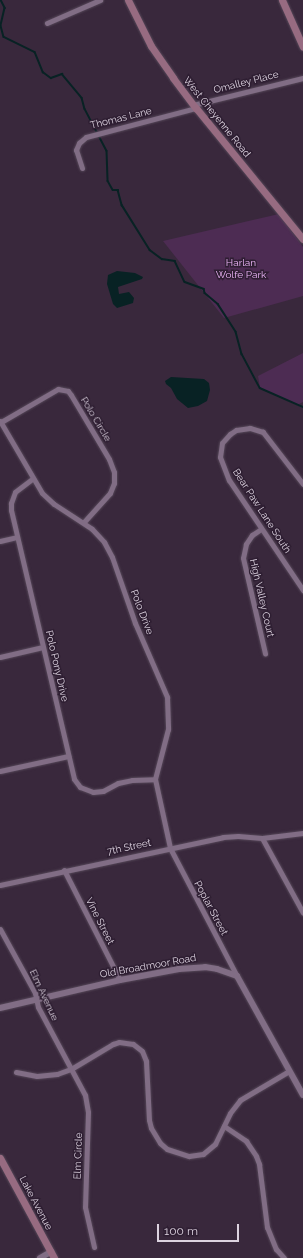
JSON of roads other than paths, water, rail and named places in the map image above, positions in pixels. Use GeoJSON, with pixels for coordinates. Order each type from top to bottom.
{"type":"FeatureCollection","features":[{"type":"Feature","properties":{"kind":"main road","name":"West Cheyenne Road"},"geometry":{"type":"LineString","coordinates":[[128,0],[153,50],[194,106],[303,239]]}},
{"type":"Feature","properties":{"kind":"main road"},"geometry":{"type":"LineString","coordinates":[[282,0],[303,47]]}},
{"type":"Feature","properties":{"kind":"main road","name":"Lake Avenue"},"geometry":{"type":"LineString","coordinates":[[0,1158],[53,1255]]}},
{"type":"Feature","properties":{"kind":"street"},"geometry":{"type":"LineString","coordinates":[[48,23],[100,0]]}},
{"type":"Feature","properties":{"kind":"street","name":"Omalley Place"},"geometry":{"type":"LineString","coordinates":[[194,106],[303,78]]}},
{"type":"Feature","properties":{"kind":"street","name":"Thomas Lane"},"geometry":{"type":"LineString","coordinates":[[82,168],[76,150],[79,143],[89,136],[194,106]]}},
{"type":"Feature","properties":{"kind":"street","name":"Polo Circle"},"geometry":{"type":"LineString","coordinates":[[0,422],[58,389],[68,391],[109,459],[114,472],[114,483],[110,493],[84,522]]}},
{"type":"Feature","properties":{"kind":"street","name":"Polo Drive"},"geometry":{"type":"LineString","coordinates":[[0,422],[32,479],[42,493],[54,504],[84,522],[99,536],[112,557],[135,623],[167,696],[168,729],[155,780],[170,848]]}},
{"type":"Feature","properties":{"kind":"street","name":"Bear Paw Lane South"},"geometry":{"type":"LineString","coordinates":[[303,484],[264,432],[250,428],[242,429],[236,430],[225,438],[220,457],[232,486],[303,590]]}},
{"type":"Feature","properties":{"kind":"street","name":"Polo Pony Drive"},"geometry":{"type":"LineString","coordinates":[[32,479],[18,488],[11,503],[17,537],[74,779],[80,787],[88,791],[103,791],[132,780],[155,780]]}},
{"type":"Feature","properties":{"kind":"street","name":"High Valley Court"},"geometry":{"type":"LineString","coordinates":[[261,529],[252,535],[246,544],[243,558],[265,653]]}},
{"type":"Feature","properties":{"kind":"street"},"geometry":{"type":"LineString","coordinates":[[0,541],[17,537]]}},
{"type":"Feature","properties":{"kind":"street"},"geometry":{"type":"LineString","coordinates":[[0,657],[43,647]]}},
{"type":"Feature","properties":{"kind":"street"},"geometry":{"type":"LineString","coordinates":[[0,771],[68,756]]}},
{"type":"Feature","properties":{"kind":"street","name":"7th Street"},"geometry":{"type":"LineString","coordinates":[[0,884],[223,837],[238,836],[262,838],[303,833]]}},
{"type":"Feature","properties":{"kind":"street"},"geometry":{"type":"LineString","coordinates":[[262,838],[303,913]]}},
{"type":"Feature","properties":{"kind":"street","name":"Poplar Street"},"geometry":{"type":"LineString","coordinates":[[170,848],[237,976]]}},
{"type":"Feature","properties":{"kind":"street","name":"Vine Street"},"geometry":{"type":"LineString","coordinates":[[64,870],[120,980]]}},
{"type":"Feature","properties":{"kind":"street","name":"Elm Avenue"},"geometry":{"type":"LineString","coordinates":[[0,929],[37,1000],[38,1007],[71,1069]]}},
{"type":"Feature","properties":{"kind":"street","name":"Old Broadmoor Road"},"geometry":{"type":"LineString","coordinates":[[0,1008],[120,980],[199,967],[218,969],[237,976]]}},
{"type":"Feature","properties":{"kind":"street"},"geometry":{"type":"LineString","coordinates":[[237,976],[303,1095]]}},
{"type":"Feature","properties":{"kind":"street"},"geometry":{"type":"LineString","coordinates":[[16,1072],[45,1076],[71,1069],[113,1044],[119,1042],[133,1044],[142,1052],[146,1061],[149,1120],[151,1128],[160,1143],[167,1149],[178,1153],[196,1156],[210,1150],[220,1136],[230,1113],[240,1100],[289,1071]]}},
{"type":"Feature","properties":{"kind":"street","name":"Elm Circle"},"geometry":{"type":"LineString","coordinates":[[71,1069],[81,1085],[87,1103],[85,1206],[94,1247]]}},
{"type":"Feature","properties":{"kind":"street"},"geometry":{"type":"LineString","coordinates":[[224,1126],[246,1141],[256,1156],[259,1164],[269,1234],[276,1249],[284,1258]]}},
{"type":"Feature","properties":{"kind":"street"},"geometry":{"type":"LineString","coordinates":[[40,1258],[53,1255]]}},
{"type":"Feature","properties":{"kind":"waterway"},"geometry":{"type":"LineString","coordinates":[[1,0],[5,8],[1,26],[4,37],[35,52],[43,72],[51,78],[62,74],[82,98],[85,109],[107,151],[108,181],[113,190],[118,190],[122,205],[150,250],[162,259],[175,261],[185,282],[204,289],[205,293],[218,304],[236,332],[242,354],[260,388],[303,407]]}},
{"type":"Feature","properties":{"kind":"park label","name":"Harlan Wolfe Park"},"geometry":{"type":"Point","coordinates":[241,268]}}]}
